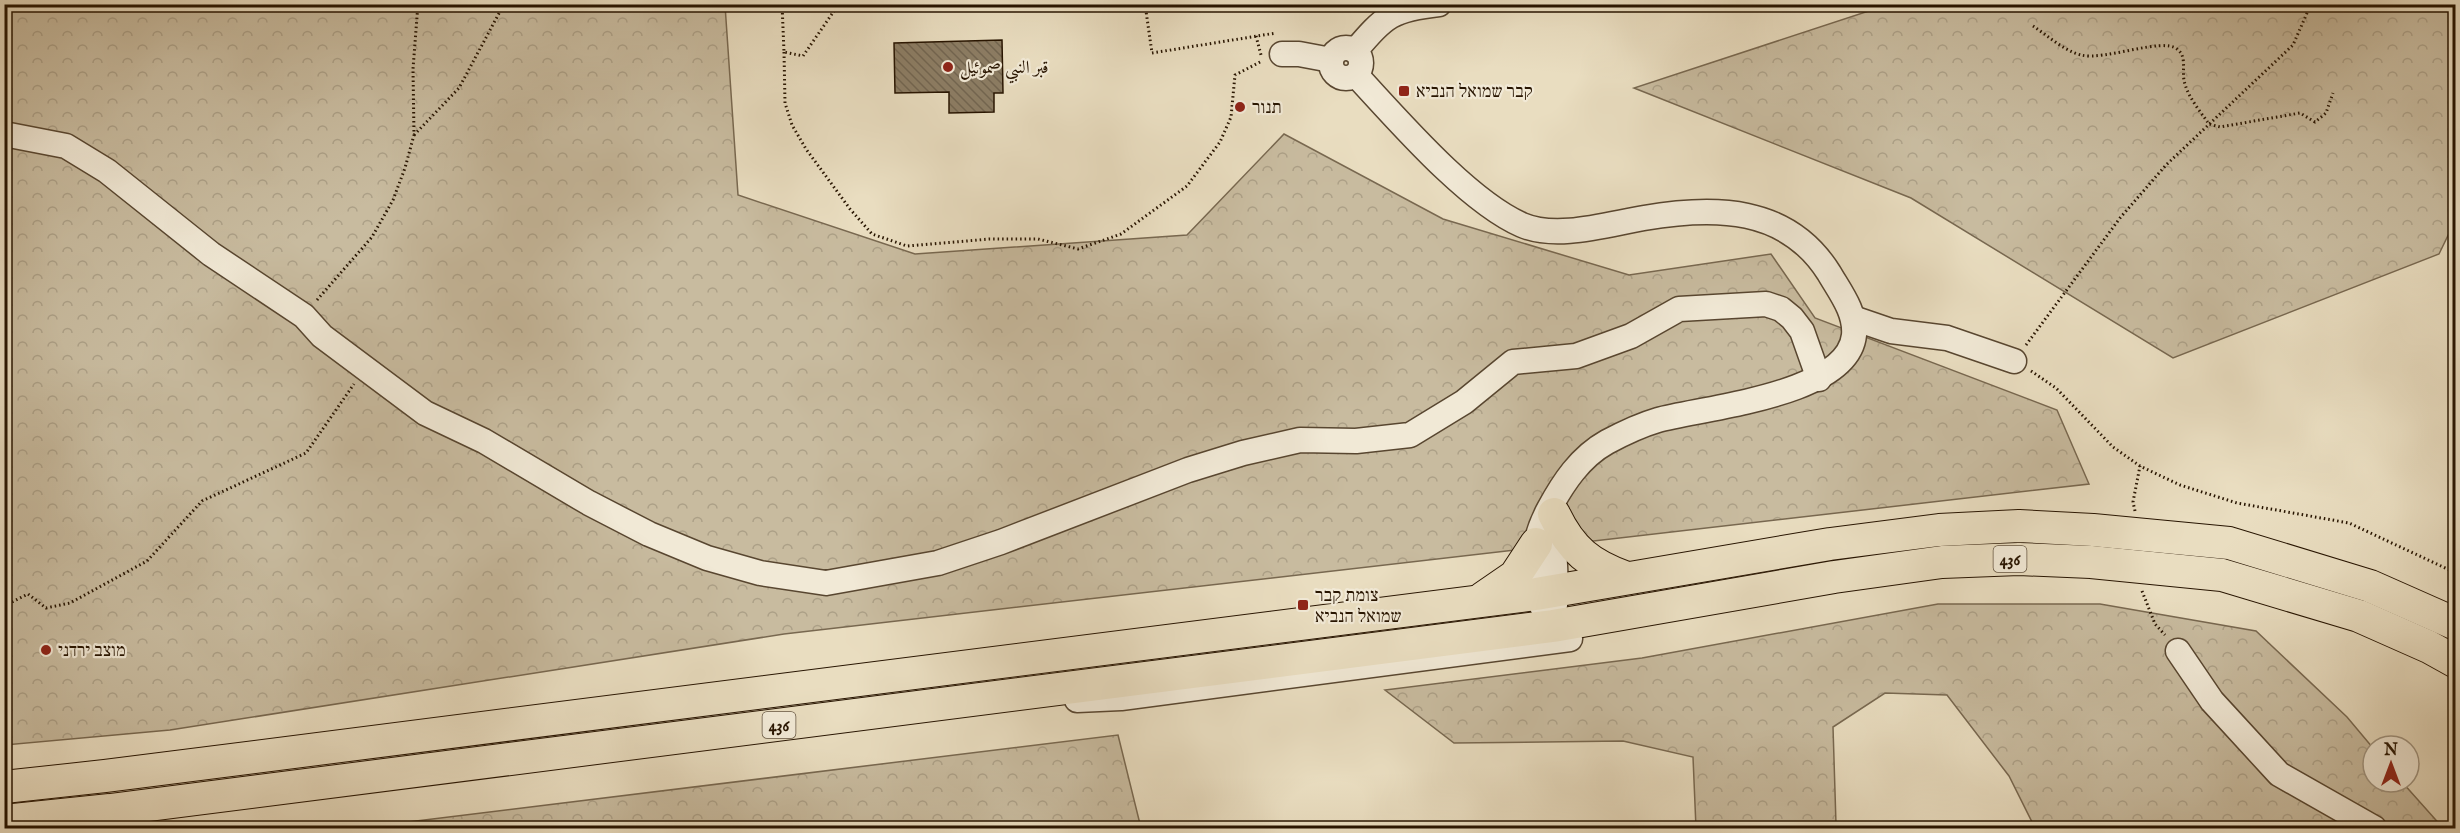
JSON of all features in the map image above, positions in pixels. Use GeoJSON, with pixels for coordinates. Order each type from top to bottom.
{"type":"FeatureCollection","features":[{"type":"Feature","properties":{"kind":"main road"},"geometry":{"type":"LineString","coordinates":[[1556,503],[1564,534],[1583,555],[1607,571],[1627,578]]}},
{"type":"Feature","properties":{"kind":"main road","name":"436"},"geometry":{"type":"LineString","coordinates":[[4,787],[1479,601],[1546,592],[1830,544],[1939,530],[2019,526],[2093,530],[2229,543],[2370,586],[2456,624]]}},
{"type":"Feature","properties":{"kind":"main road"},"geometry":{"type":"LineString","coordinates":[[1479,601],[1515,576],[1536,544]]}},
{"type":"Feature","properties":{"kind":"main road","name":"436"},"geometry":{"type":"LineString","coordinates":[[4,821],[110,810],[1553,626],[1834,577],[1942,562],[2019,559],[2091,562],[2222,575],[2359,616],[2456,662]]}},
{"type":"Feature","properties":{"kind":"street"},"geometry":{"type":"LineString","coordinates":[[1355,63],[1388,17],[1412,7],[1439,4]]}},
{"type":"Feature","properties":{"kind":"street"},"geometry":{"type":"LineString","coordinates":[[1280,43],[1299,54],[1331,60],[1341,49],[1451,173],[1494,208],[1523,226],[1547,230],[1575,230],[1643,218],[1709,210],[1736,212],[1757,218],[1801,240],[1820,259],[1846,301],[1853,318],[1854,335],[1850,348],[1843,361],[1819,379],[1776,393],[1655,421],[1606,442],[1589,454],[1575,469],[1556,503],[1547,513],[1536,544],[1533,574],[1546,592]]}},
{"type":"Feature","properties":{"kind":"street"},"geometry":{"type":"LineString","coordinates":[[4,134],[66,146],[108,171],[211,254],[304,316],[322,336],[425,412],[484,441],[579,497],[649,534],[707,558],[760,573],[825,583],[938,563],[1001,542],[1188,470],[1244,453],[1300,440],[1356,441],[1410,435],[1464,402],[1513,362],[1576,356],[1631,336],[1679,309],[1766,304],[1781,309],[1802,331],[1819,379]]}},
{"type":"Feature","properties":{"kind":"street"},"geometry":{"type":"LineString","coordinates":[[1853,318],[1891,331],[1947,338],[2014,361]]}},
{"type":"Feature","properties":{"kind":"street"},"geometry":{"type":"LineString","coordinates":[[1553,626],[1546,592],[1554,555],[1556,503]]}},
{"type":"Feature","properties":{"kind":"street"},"geometry":{"type":"LineString","coordinates":[[973,700],[1053,701],[1121,698],[1534,644],[1609,631],[1702,600]]}},
{"type":"Feature","properties":{"kind":"street"},"geometry":{"type":"LineString","coordinates":[[2178,651],[2212,700],[2279,774],[2374,828]]}},
{"type":"Feature","properties":{"kind":"path"},"geometry":{"type":"LineString","coordinates":[[304,316],[372,237],[393,200],[414,135],[413,69],[418,4]]}},
{"type":"Feature","properties":{"kind":"path"},"geometry":{"type":"LineString","coordinates":[[414,135],[459,88],[504,4]]}},
{"type":"Feature","properties":{"kind":"path"},"geometry":{"type":"LineString","coordinates":[[782,4],[785,103],[792,124],[806,149],[850,209],[872,234],[907,246],[944,245],[990,239],[1038,239],[1078,249],[1121,234],[1186,186],[1220,142],[1231,117],[1235,75],[1263,62],[1256,36]]}},
{"type":"Feature","properties":{"kind":"path"},"geometry":{"type":"LineString","coordinates":[[784,52],[803,56],[834,11],[902,4]]}},
{"type":"Feature","properties":{"kind":"path"},"geometry":{"type":"LineString","coordinates":[[1145,4],[1152,53],[1256,36],[1280,43]]}},
{"type":"Feature","properties":{"kind":"path"},"geometry":{"type":"LineString","coordinates":[[2311,4],[2294,45],[2166,165],[2120,218],[2014,361],[2056,388],[2113,447],[2140,466],[2180,484],[2237,503],[2349,523],[2456,573]]}},
{"type":"Feature","properties":{"kind":"path"},"geometry":{"type":"LineString","coordinates":[[2033,26],[2079,54],[2108,55],[2169,45],[2177,49],[2182,55],[2183,78],[2187,90],[2209,124],[2231,127],[2266,118],[2300,113],[2315,122],[2326,113],[2333,93]]}},
{"type":"Feature","properties":{"kind":"path"},"geometry":{"type":"LineString","coordinates":[[2321,105],[2328,108]]}},
{"type":"Feature","properties":{"kind":"path"},"geometry":{"type":"LineString","coordinates":[[4,606],[28,594],[46,608],[70,603],[147,561],[202,501],[306,453],[365,367]]}},
{"type":"Feature","properties":{"kind":"green space"},"geometry":{"type":"Polygon","coordinates":[[[1890,4],[2455,5],[2455,221],[2439,254],[2173,358],[1911,198],[1634,88],[1890,4]]]}},
{"type":"Feature","properties":{"kind":"green space"},"geometry":{"type":"Polygon","coordinates":[[[5,5],[725,5],[738,195],[915,254],[1187,235],[1284,134],[1443,219],[1629,275],[1771,254],[1815,318],[2057,410],[2089,484],[784,634],[170,730],[5,745],[5,5]]]}},
{"type":"Feature","properties":{"kind":"green space"},"geometry":{"type":"Polygon","coordinates":[[[1938,604],[2100,604],[2256,631],[2347,717],[2361,734],[2361,794],[2413,794],[2443,828],[2035,828],[2009,776],[1947,695],[1885,693],[1833,727],[1836,824],[1831,828],[1696,828],[1693,757],[1623,741],[1454,743],[1385,690],[1642,658],[1938,604]]]}},
{"type":"Feature","properties":{"kind":"green space"},"geometry":{"type":"Polygon","coordinates":[[[1118,735],[1141,828],[359,828],[1118,735]]]}},
{"type":"Feature","properties":{"kind":"building","name":"قبر النبي صموئيل"},"geometry":{"type":"Polygon","coordinates":[[[1002,40],[1003,93],[994,93],[994,112],[949,113],[949,92],[895,93],[894,43],[1002,40]]]}},
{"type":"Feature","properties":{"kind":"place","name":"قبر النبي صموئيل"},"geometry":{"type":"Point","coordinates":[948,67]}},
{"type":"Feature","properties":{"kind":"place","name":"קבר שמואל הנביא"},"geometry":{"type":"Point","coordinates":[1404,91]}},
{"type":"Feature","properties":{"kind":"place","name":"תנור"},"geometry":{"type":"Point","coordinates":[1240,107]}},
{"type":"Feature","properties":{"kind":"place","name":"צומת קבר שמואל הנביא"},"geometry":{"type":"Point","coordinates":[1303,605]}},
{"type":"Feature","properties":{"kind":"place","name":"מוצב ירדני"},"geometry":{"type":"Point","coordinates":[46,650]}}]}
